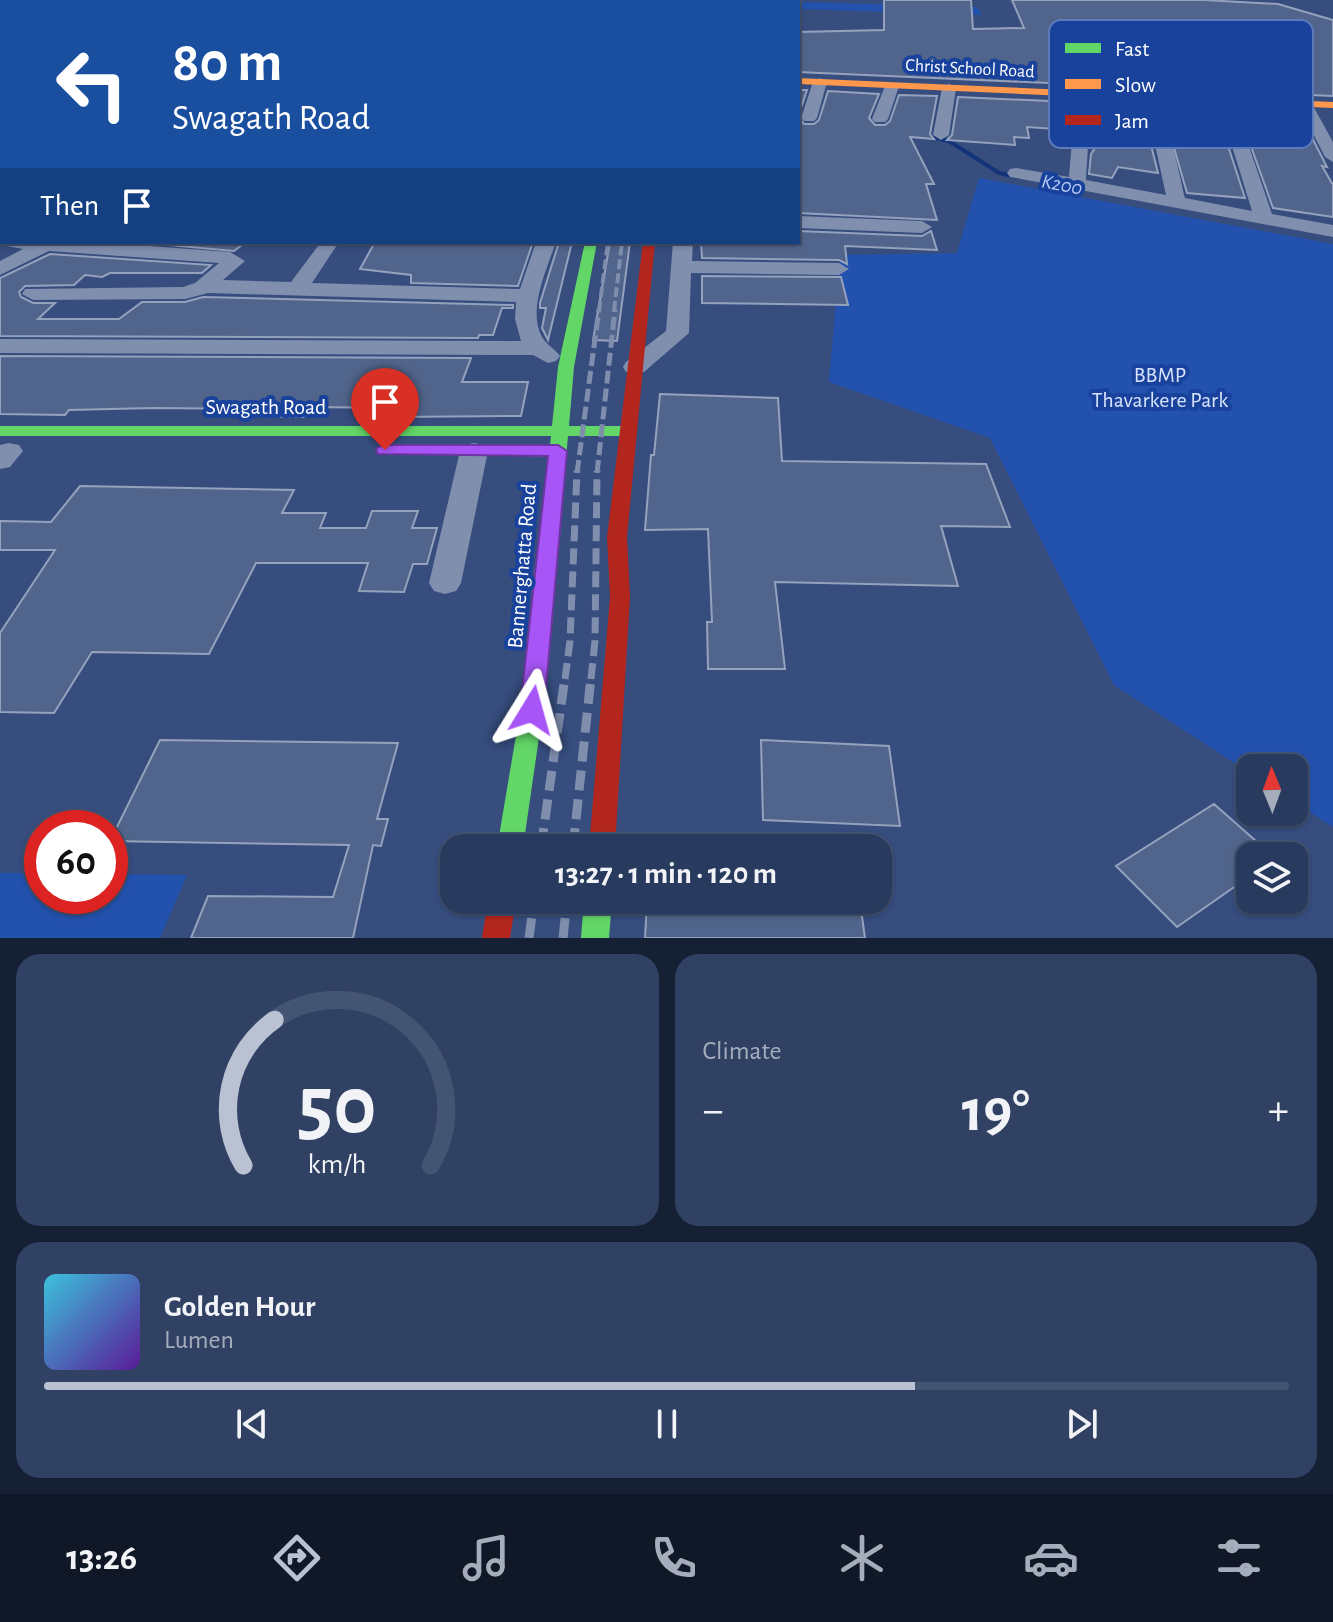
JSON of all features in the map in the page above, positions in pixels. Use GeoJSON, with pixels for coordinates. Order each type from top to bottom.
{"type":"FeatureCollection","features":[{"type":"Feature","properties":{"kind":"main road","name":"Christ School Road"},"geometry":{"type":"LineString","coordinates":[[800,81],[1049,92]]}},
{"type":"Feature","properties":{"kind":"main road","name":"Christ School Road"},"geometry":{"type":"LineString","coordinates":[[1313,104],[1333,105]]}},
{"type":"Feature","properties":{"kind":"main road","name":"Bannerghatta Road"},"geometry":{"type":"LineString","coordinates":[[512,834],[536,682],[566,367],[591,244]]}},
{"type":"Feature","properties":{"kind":"main road"},"geometry":{"type":"LineString","coordinates":[[603,834],[620,597],[617,537],[619,450],[628,431],[649,244]]}},
{"type":"Feature","properties":{"kind":"main road"},"geometry":{"type":"LineString","coordinates":[[357,450],[365,430]]}},
{"type":"Feature","properties":{"kind":"main road","name":"Swagath Road"},"geometry":{"type":"LineString","coordinates":[[7,449],[365,430],[628,431]]}},
{"type":"Feature","properties":{"kind":"main road"},"geometry":{"type":"LineString","coordinates":[[496,938],[500,914]]}},
{"type":"Feature","properties":{"kind":"main road"},"geometry":{"type":"LineString","coordinates":[[595,938],[597,914]]}},
{"type":"Feature","properties":{"kind":"street"},"geometry":{"type":"LineString","coordinates":[[809,118],[820,82]]}},
{"type":"Feature","properties":{"kind":"street"},"geometry":{"type":"LineString","coordinates":[[880,119],[892,86]]}},
{"type":"Feature","properties":{"kind":"street"},"geometry":{"type":"LineString","coordinates":[[941,135],[949,88]]}},
{"type":"Feature","properties":{"kind":"street"},"geometry":{"type":"LineString","coordinates":[[1313,119],[1333,157]]}},
{"type":"Feature","properties":{"kind":"street"},"geometry":{"type":"LineString","coordinates":[[1077,184],[1079,148]]}},
{"type":"Feature","properties":{"kind":"street"},"geometry":{"type":"LineString","coordinates":[[1164,148],[1177,202]]}},
{"type":"Feature","properties":{"kind":"street"},"geometry":{"type":"LineString","coordinates":[[1241,148],[1264,218]]}},
{"type":"Feature","properties":{"kind":"street"},"geometry":{"type":"LineString","coordinates":[[1016,173],[1333,231]]}},
{"type":"Feature","properties":{"kind":"street"},"geometry":{"type":"LineString","coordinates":[[800,222],[922,227]]}},
{"type":"Feature","properties":{"kind":"street"},"geometry":{"type":"LineString","coordinates":[[0,269],[45,244]]}},
{"type":"Feature","properties":{"kind":"street"},"geometry":{"type":"LineString","coordinates":[[58,244],[235,261],[203,287]]}},
{"type":"Feature","properties":{"kind":"street"},"geometry":{"type":"LineString","coordinates":[[218,258],[235,244]]}},
{"type":"Feature","properties":{"kind":"street"},"geometry":{"type":"LineString","coordinates":[[297,289],[329,244]]}},
{"type":"Feature","properties":{"kind":"street"},"geometry":{"type":"LineString","coordinates":[[535,348],[524,325],[529,296],[545,244]]}},
{"type":"Feature","properties":{"kind":"street"},"geometry":{"type":"LineString","coordinates":[[635,367],[677,333],[683,244]]}},
{"type":"Feature","properties":{"kind":"street"},"geometry":{"type":"LineString","coordinates":[[682,267],[839,269]]}},
{"type":"Feature","properties":{"kind":"street"},"geometry":{"type":"LineString","coordinates":[[33,294],[185,293],[203,287],[529,296]]}},
{"type":"Feature","properties":{"kind":"street"},"geometry":{"type":"LineString","coordinates":[[0,346],[535,348],[566,367]]}},
{"type":"Feature","properties":{"kind":"street"},"geometry":{"type":"LineString","coordinates":[[445,583],[471,451]]}},
{"type":"Feature","properties":{"kind":"green space"},"geometry":{"type":"Polygon","coordinates":[[[800,2],[977,7],[982,15],[800,9],[800,2]]]}},
{"type":"Feature","properties":{"kind":"green space","name":"BBMP Thavarkere Park"},"geometry":{"type":"Polygon","coordinates":[[[979,178],[1333,244],[1333,827],[1308,811],[1308,754],[1236,754],[1236,764],[1114,685],[990,438],[829,382],[840,255],[957,253],[979,178]]]}},
{"type":"Feature","properties":{"kind":"green space"},"geometry":{"type":"Polygon","coordinates":[[[0,873],[24,873],[24,914],[128,914],[128,874],[187,875],[160,938],[0,938],[0,873]]]}},
{"type":"Feature","properties":{"kind":"building"},"geometry":{"type":"Polygon","coordinates":[[[884,0],[971,0],[973,29],[1024,28],[1012,0],[1204,0],[1278,4],[1333,20],[1333,96],[1313,95],[1313,20],[1049,20],[1049,83],[800,72],[800,32],[884,30],[884,0]]]}},
{"type":"Feature","properties":{"kind":"building"},"geometry":{"type":"Polygon","coordinates":[[[800,90],[807,90],[800,111],[800,90]]]}},
{"type":"Feature","properties":{"kind":"building"},"geometry":{"type":"Polygon","coordinates":[[[828,91],[879,94],[869,118],[875,125],[885,125],[890,121],[899,95],[937,96],[930,134],[934,139],[910,137],[934,184],[926,184],[937,220],[800,213],[800,119],[804,124],[814,124],[819,120],[828,91]]]}},
{"type":"Feature","properties":{"kind":"building"},"geometry":{"type":"Polygon","coordinates":[[[958,97],[1049,101],[1049,129],[1027,127],[1029,138],[1014,137],[1015,145],[947,140],[952,135],[958,97]]]}},
{"type":"Feature","properties":{"kind":"building"},"geometry":{"type":"Polygon","coordinates":[[[1313,140],[1327,167],[1322,166],[1333,185],[1333,217],[1273,208],[1252,148],[1313,148],[1313,140]]]}},
{"type":"Feature","properties":{"kind":"building"},"geometry":{"type":"Polygon","coordinates":[[[1095,148],[1152,148],[1158,173],[1118,167],[1112,178],[1089,174],[1091,154],[1095,148]]]}},
{"type":"Feature","properties":{"kind":"building"},"geometry":{"type":"Polygon","coordinates":[[[1174,148],[1229,148],[1245,198],[1187,193],[1174,148]]]}},
{"type":"Feature","properties":{"kind":"building"},"geometry":{"type":"Polygon","coordinates":[[[800,231],[922,236],[931,231],[937,250],[845,246],[847,264],[839,260],[702,258],[701,244],[800,244],[800,231]]]}},
{"type":"Feature","properties":{"kind":"building"},"geometry":{"type":"Polygon","coordinates":[[[158,244],[243,244],[234,251],[158,244]]]}},
{"type":"Feature","properties":{"kind":"building"},"geometry":{"type":"Polygon","coordinates":[[[374,244],[532,244],[518,286],[411,283],[411,275],[360,269],[374,244]]]}},
{"type":"Feature","properties":{"kind":"building"},"geometry":{"type":"Polygon","coordinates":[[[558,244],[572,244],[548,340],[542,328],[546,308],[540,308],[558,244]]]}},
{"type":"Feature","properties":{"kind":"building"},"geometry":{"type":"Polygon","coordinates":[[[610,244],[630,244],[617,341],[593,340],[610,244]]]}},
{"type":"Feature","properties":{"kind":"building"},"geometry":{"type":"Polygon","coordinates":[[[50,254],[211,265],[202,273],[110,273],[102,277],[85,275],[74,285],[25,286],[19,292],[21,297],[33,303],[55,303],[38,319],[119,319],[142,302],[185,302],[203,297],[513,305],[513,308],[502,308],[493,335],[479,335],[478,338],[0,336],[0,278],[50,254]]]}},
{"type":"Feature","properties":{"kind":"building"},"geometry":{"type":"Polygon","coordinates":[[[702,276],[841,277],[848,305],[702,303],[702,276]]]}},
{"type":"Feature","properties":{"kind":"building"},"geometry":{"type":"Polygon","coordinates":[[[0,356],[471,358],[462,382],[528,382],[521,416],[393,417],[396,408],[309,407],[303,417],[258,416],[262,409],[153,408],[69,410],[65,415],[0,414],[0,356]]]}},
{"type":"Feature","properties":{"kind":"building"},"geometry":{"type":"Polygon","coordinates":[[[660,394],[778,398],[782,461],[986,464],[1010,527],[941,526],[958,586],[775,582],[785,669],[708,669],[707,622],[712,622],[708,529],[645,530],[660,394]]]}},
{"type":"Feature","properties":{"kind":"building"},"geometry":{"type":"Polygon","coordinates":[[[80,486],[294,490],[282,513],[326,513],[320,528],[366,528],[372,511],[418,511],[412,528],[437,528],[427,564],[413,564],[404,592],[359,591],[368,563],[256,563],[209,654],[92,652],[54,713],[0,712],[0,633],[55,550],[0,550],[0,521],[51,522],[80,486]]]}},
{"type":"Feature","properties":{"kind":"building"},"geometry":{"type":"Polygon","coordinates":[[[160,740],[398,743],[377,819],[388,819],[381,846],[373,845],[353,938],[191,938],[208,896],[333,897],[349,845],[128,841],[128,810],[125,810],[160,740]]]}},
{"type":"Feature","properties":{"kind":"building"},"geometry":{"type":"Polygon","coordinates":[[[761,740],[889,746],[900,826],[763,820],[761,740]]]}},
{"type":"Feature","properties":{"kind":"building"},"geometry":{"type":"Polygon","coordinates":[[[1214,804],[1257,842],[1236,842],[1236,886],[1177,927],[1116,866],[1214,804]]]}},
{"type":"Feature","properties":{"kind":"building"},"geometry":{"type":"Polygon","coordinates":[[[646,914],[862,914],[865,938],[645,938],[646,914]]]}},
{"type":"Feature","properties":{"kind":"waterway","name":"K200"},"geometry":{"type":"LineString","coordinates":[[922,135],[949,141],[999,173],[1018,177]]}},
{"type":"Feature","properties":{"kind":"railway"},"geometry":{"type":"LineString","coordinates":[[599,311],[608,244]]}},
{"type":"Feature","properties":{"kind":"railway"},"geometry":{"type":"LineString","coordinates":[[614,311],[622,244]]}},
{"type":"Feature","properties":{"kind":"railway"},"geometry":{"type":"LineString","coordinates":[[577,473],[599,309]]}},
{"type":"Feature","properties":{"kind":"railway"},"geometry":{"type":"LineString","coordinates":[[597,473],[615,309]]}},
{"type":"Feature","properties":{"kind":"railway"},"geometry":{"type":"LineString","coordinates":[[565,679],[570,641],[577,471]]}},
{"type":"Feature","properties":{"kind":"railway"},"geometry":{"type":"LineString","coordinates":[[591,679],[595,641],[597,471]]}},
{"type":"Feature","properties":{"kind":"railway"},"geometry":{"type":"LineString","coordinates":[[543,834],[565,677]]}},
{"type":"Feature","properties":{"kind":"railway"},"geometry":{"type":"LineString","coordinates":[[574,834],[591,677]]}},
{"type":"Feature","properties":{"kind":"railway"},"geometry":{"type":"LineString","coordinates":[[529,938],[532,914]]}},
{"type":"Feature","properties":{"kind":"railway"},"geometry":{"type":"LineString","coordinates":[[563,938],[566,914]]}},
{"type":"Feature","properties":{"kind":"traffic: fast"},"geometry":{"type":"LineString","coordinates":[[512,834],[536,682],[566,367],[591,244]]}},
{"type":"Feature","properties":{"kind":"traffic: fast"},"geometry":{"type":"LineString","coordinates":[[0,431],[628,431]]}},
{"type":"Feature","properties":{"kind":"traffic: fast"},"geometry":{"type":"LineString","coordinates":[[595,938],[597,914]]}},
{"type":"Feature","properties":{"kind":"traffic: slow"},"geometry":{"type":"LineString","coordinates":[[800,81],[1049,92]]}},
{"type":"Feature","properties":{"kind":"traffic: slow"},"geometry":{"type":"LineString","coordinates":[[1313,104],[1333,105]]}},
{"type":"Feature","properties":{"kind":"traffic: jam"},"geometry":{"type":"LineString","coordinates":[[603,834],[620,597],[617,537],[649,244]]}},
{"type":"Feature","properties":{"kind":"traffic: jam"},"geometry":{"type":"LineString","coordinates":[[496,938],[500,914]]}},
{"type":"Feature","properties":{"kind":"route"},"geometry":{"type":"LineString","coordinates":[[385,450],[558,451],[532,710]]}}]}
